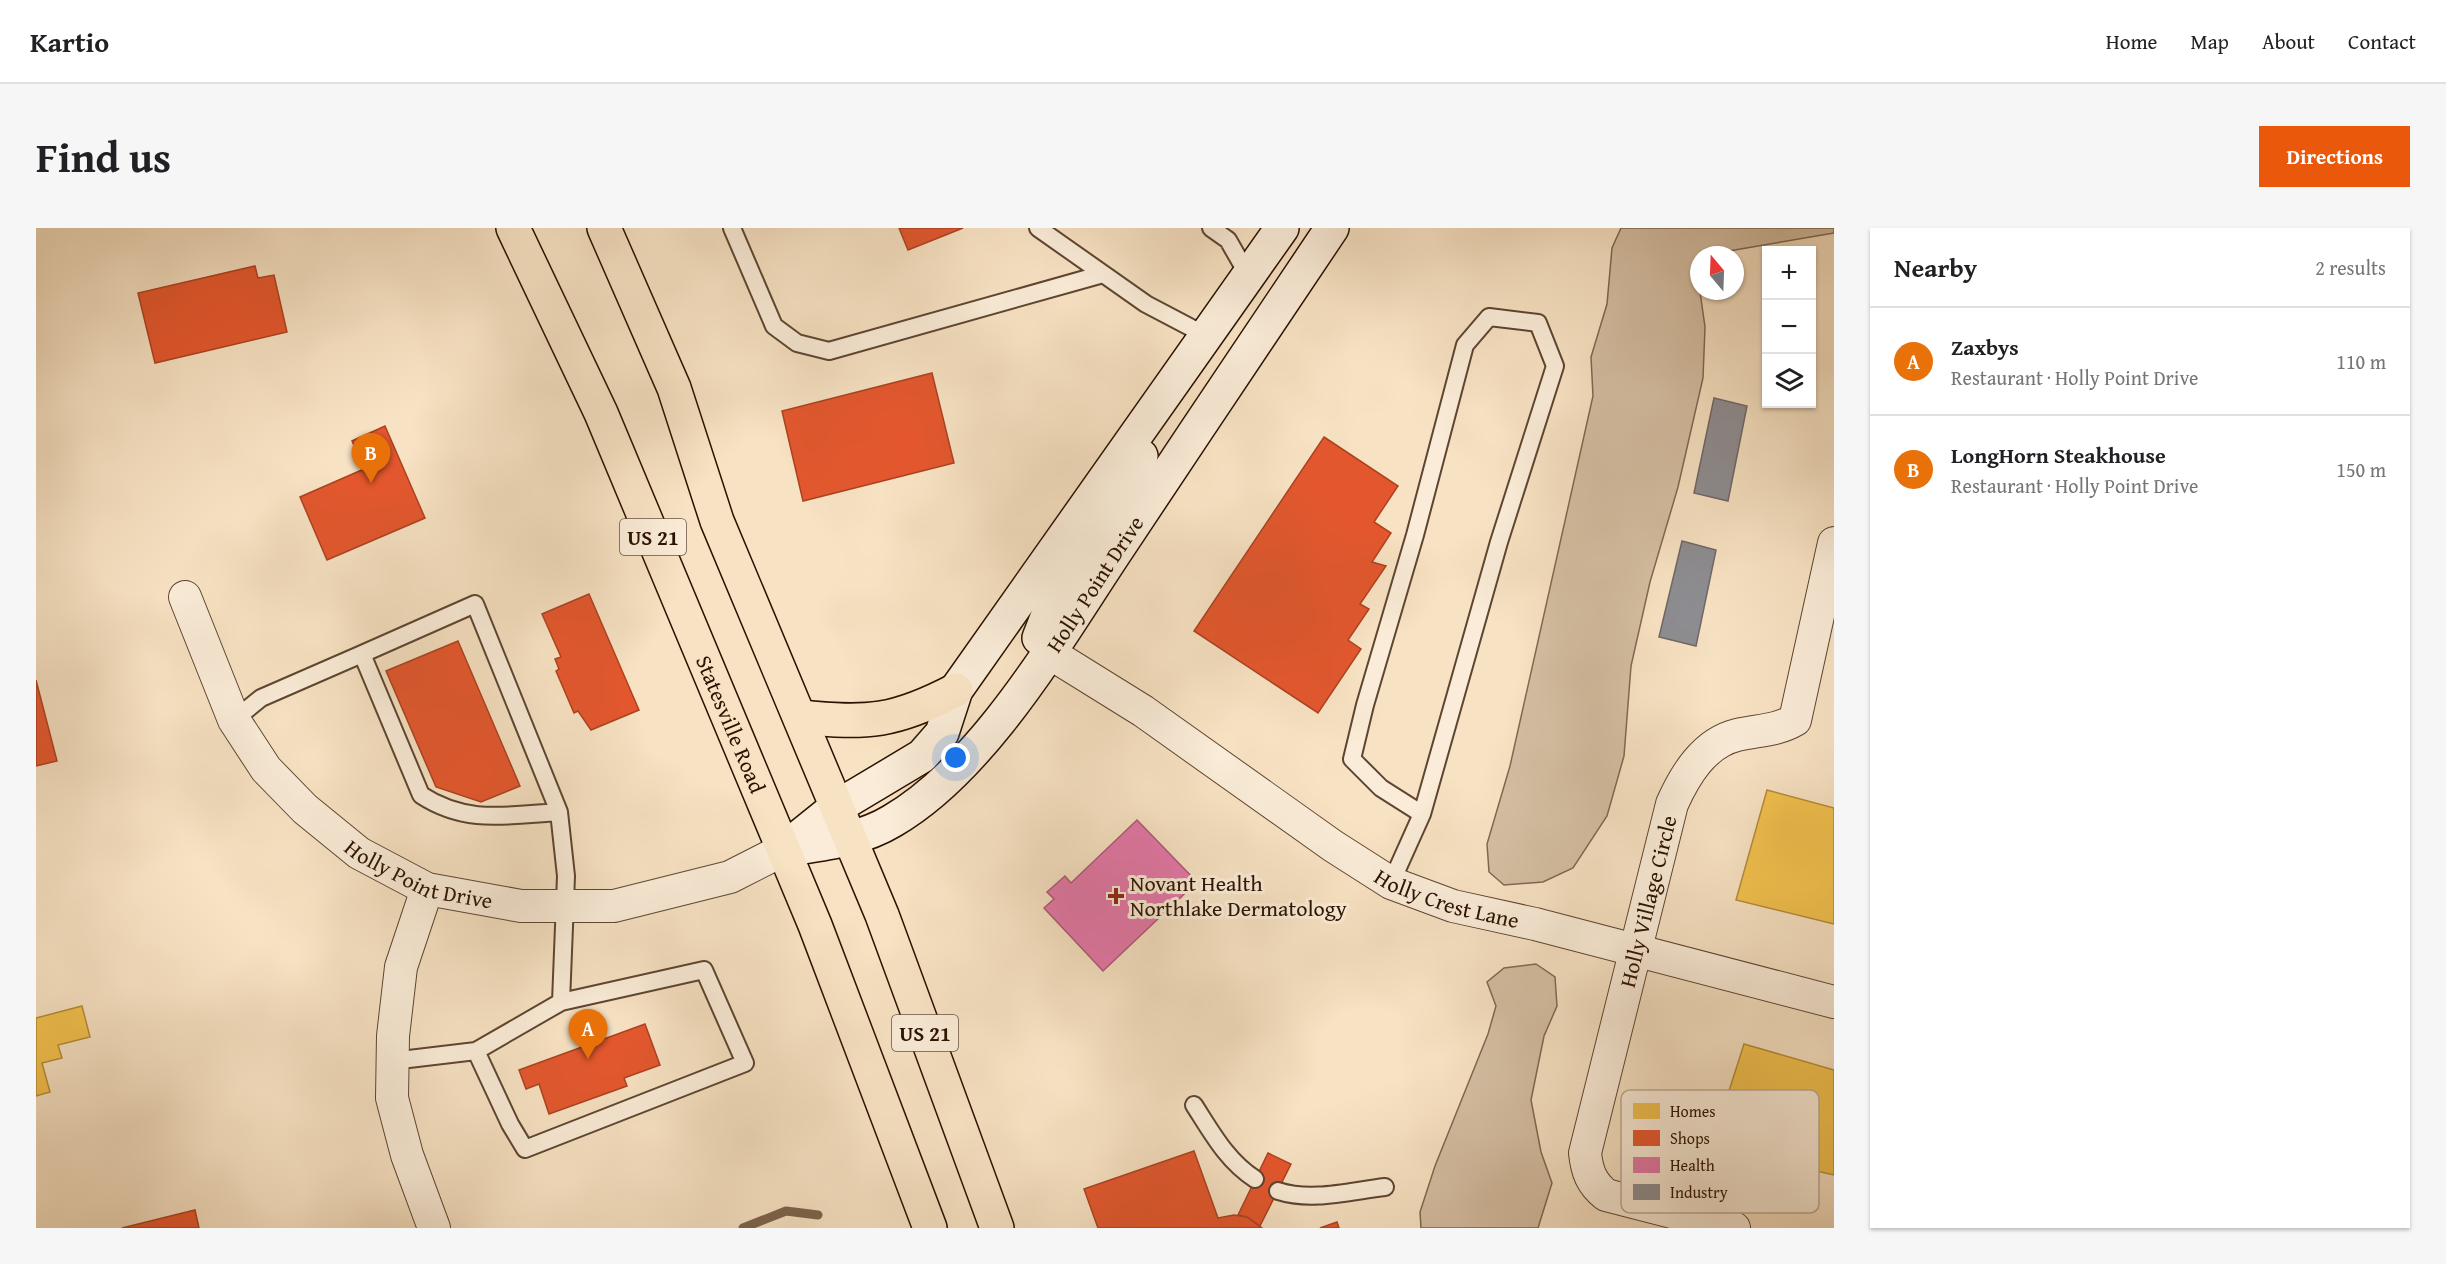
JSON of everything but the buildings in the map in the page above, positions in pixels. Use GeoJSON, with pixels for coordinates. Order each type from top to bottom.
{"type":"FeatureCollection","features":[{"type":"Feature","properties":{"kind":"main road","name":"Statesville Road"},"geometry":{"type":"LineString","coordinates":[[513,228],[601,413],[815,925],[930,1228]]}},
{"type":"Feature","properties":{"kind":"main road","name":"US 21"},"geometry":{"type":"LineString","coordinates":[[604,228],[674,388],[717,521],[800,717],[835,808],[882,915],[997,1228]]}},
{"type":"Feature","properties":{"kind":"main road","name":"Holly Point Drive"},"geometry":{"type":"LineString","coordinates":[[783,850],[835,808],[922,756],[942,733],[956,690],[1204,335],[1282,228]]}},
{"type":"Feature","properties":{"kind":"main road","name":"Holly Point Drive"},"geometry":{"type":"LineString","coordinates":[[783,850],[848,839],[892,821],[937,788],[974,751],[1048,652],[1332,228]]}},
{"type":"Feature","properties":{"kind":"main road"},"geometry":{"type":"LineString","coordinates":[[1048,652],[1039,640],[1051,607],[1116,505],[1204,335]]}},
{"type":"Feature","properties":{"kind":"main road"},"geometry":{"type":"LineString","coordinates":[[800,717],[850,722],[868,721],[922,707],[956,690]]}},
{"type":"Feature","properties":{"kind":"street","name":"Holly Village Circle"},"geometry":{"type":"LineString","coordinates":[[1621,1199],[1606,1195],[1594,1185],[1586,1169],[1585,1153],[1672,804],[1692,766],[1717,744],[1736,735],[1780,729],[1796,720],[1834,543]]}},
{"type":"Feature","properties":{"kind":"street","name":"Holly Point Drive"},"geometry":{"type":"LineString","coordinates":[[185,597],[234,720],[266,769],[305,809],[359,853],[428,889],[521,906],[565,908],[614,906],[730,877],[783,850]]}},
{"type":"Feature","properties":{"kind":"street","name":"Holly Crest Lane"},"geometry":{"type":"LineString","coordinates":[[1048,652],[1143,711],[1333,846],[1391,883],[1453,906],[1535,924],[1834,1002]]}},
{"type":"Feature","properties":{"kind":"street"},"geometry":{"type":"LineString","coordinates":[[428,889],[401,967],[392,1061],[392,1098],[407,1155],[434,1228]]}},
{"type":"Feature","properties":{"kind":"street","name":"Holly Village Circle"},"geometry":{"type":"LineString","coordinates":[[1676,1213],[1734,1228]]}},
{"type":"Feature","properties":{"kind":"lane"},"geometry":{"type":"LineString","coordinates":[[732,228],[774,326],[797,343],[829,351],[1103,274]]}},
{"type":"Feature","properties":{"kind":"lane"},"geometry":{"type":"LineString","coordinates":[[1038,228],[1146,304],[1204,335]]}},
{"type":"Feature","properties":{"kind":"lane"},"geometry":{"type":"LineString","coordinates":[[1211,228],[1228,240],[1248,275]]}},
{"type":"Feature","properties":{"kind":"lane"},"geometry":{"type":"LineString","coordinates":[[1391,883],[1422,814],[1499,542],[1555,366],[1538,323],[1489,317],[1465,345],[1352,759],[1381,788],[1422,814]]}},
{"type":"Feature","properties":{"kind":"lane"},"geometry":{"type":"LineString","coordinates":[[234,720],[261,698],[475,604],[559,812],[566,876],[561,1002]]}},
{"type":"Feature","properties":{"kind":"lane"},"geometry":{"type":"LineString","coordinates":[[362,654],[421,795],[475,817],[559,812]]}},
{"type":"Feature","properties":{"kind":"lane"},"geometry":{"type":"LineString","coordinates":[[392,1061],[476,1051],[561,1002],[704,970],[745,1063],[525,1149],[510,1125],[476,1051]]}},
{"type":"Feature","properties":{"kind":"lane"},"geometry":{"type":"LineString","coordinates":[[1194,1105],[1227,1156],[1255,1179]]}},
{"type":"Feature","properties":{"kind":"lane"},"geometry":{"type":"LineString","coordinates":[[1278,1191],[1294,1196],[1309,1196],[1385,1187]]}},
{"type":"Feature","properties":{"kind":"shaded area"},"geometry":{"type":"Polygon","coordinates":[[[1621,228],[1834,228],[1834,233],[1744,248],[1744,246],[1690,246],[1690,300],[1701,300],[1705,327],[1703,378],[1678,487],[1650,582],[1631,666],[1624,756],[1607,816],[1573,868],[1543,882],[1504,885],[1489,872],[1487,844],[1510,766],[1593,396],[1591,357],[1607,304],[1612,248],[1621,228]]]}},
{"type":"Feature","properties":{"kind":"shaded area"},"geometry":{"type":"Polygon","coordinates":[[[1536,964],[1555,977],[1557,1006],[1544,1036],[1531,1100],[1541,1152],[1552,1183],[1538,1228],[1421,1228],[1420,1212],[1435,1166],[1488,1034],[1496,1006],[1487,982],[1504,968],[1536,964]]]}},
{"type":"Feature","properties":{"kind":"waterway"},"geometry":{"type":"LineString","coordinates":[[743,1228],[786,1211],[818,1215]]}},
{"type":"Feature","properties":{"kind":"place","name":"LongHorn Steakhouse"},"geometry":{"type":"Point","coordinates":[371,483]}},
{"type":"Feature","properties":{"kind":"place","name":"Novant Health Northlake Dermatology"},"geometry":{"type":"Point","coordinates":[1116,896]}},
{"type":"Feature","properties":{"kind":"place","name":"Zaxbys"},"geometry":{"type":"Point","coordinates":[588,1059]}}]}
